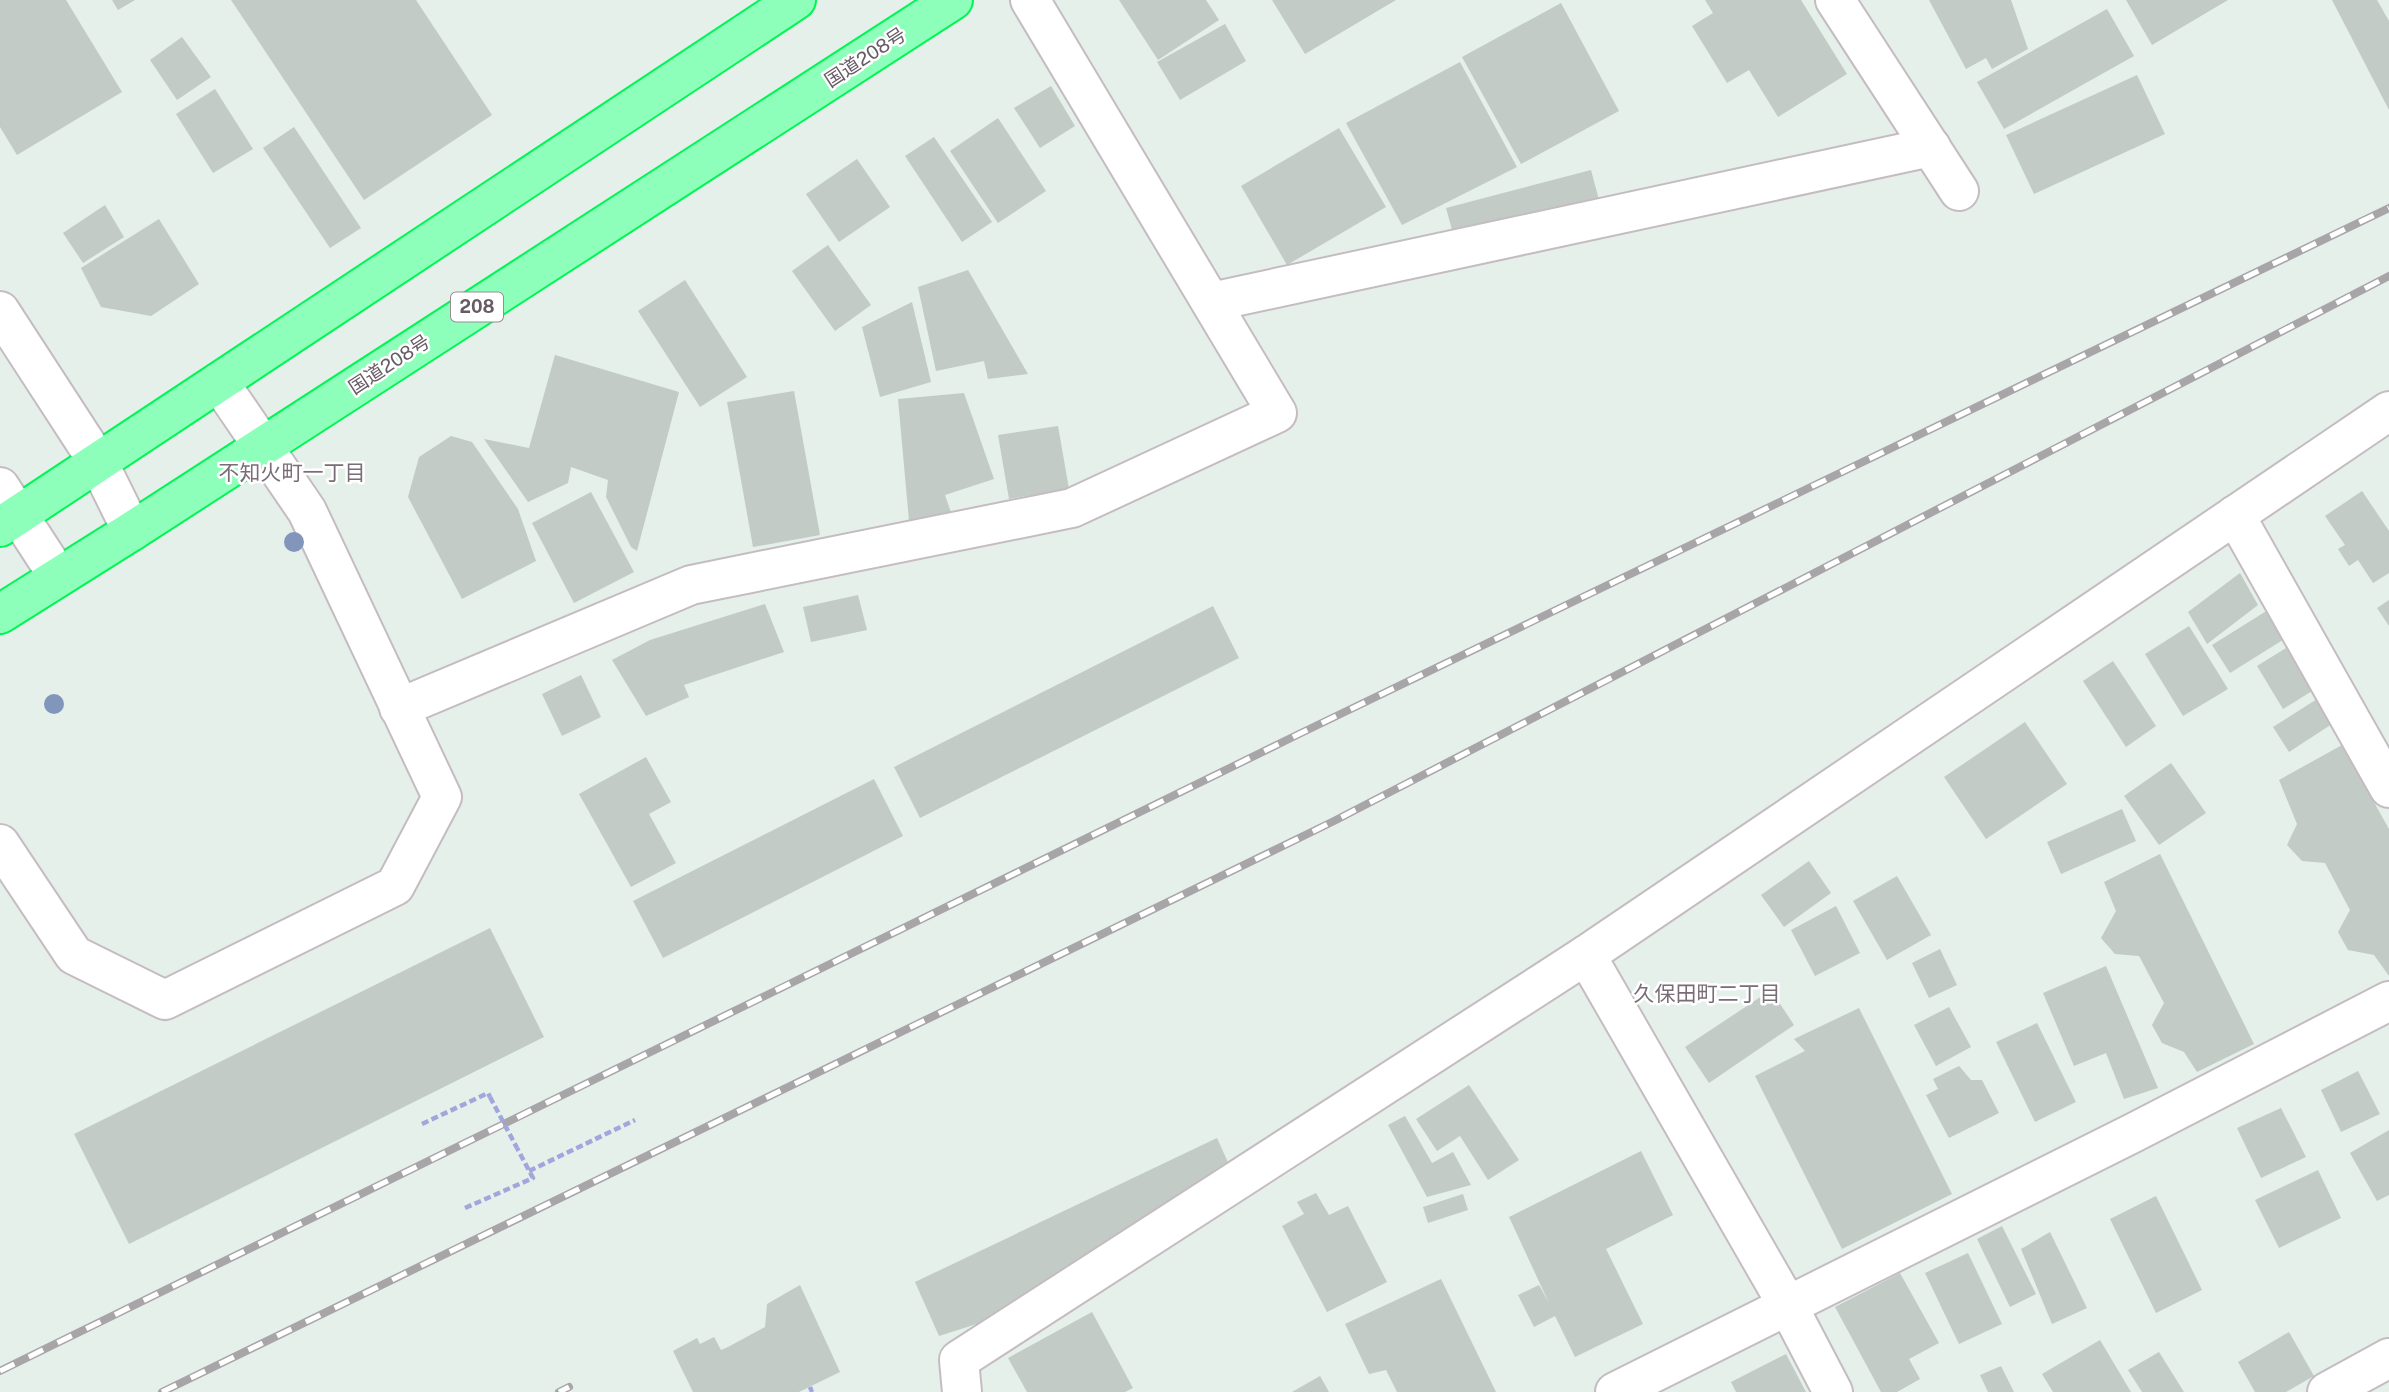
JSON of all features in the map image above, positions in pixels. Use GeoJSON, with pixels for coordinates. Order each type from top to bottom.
{"type":"FeatureCollection","features":[{"type":"Feature","properties":{"kind":"highway"},"geometry":{"type":"LineString","coordinates":[[6,510],[98,462],[796,0]]}},
{"type":"Feature","properties":{"kind":"highway","name":"国道208号"},"geometry":{"type":"LineString","coordinates":[[0,614],[953,0]]}},
{"type":"Feature","properties":{"kind":"street"},"geometry":{"type":"LineString","coordinates":[[399,708],[691,585],[1072,508],[1277,413],[1030,0]]}},
{"type":"Feature","properties":{"kind":"street"},"geometry":{"type":"LineString","coordinates":[[1835,0],[1959,191]]}},
{"type":"Feature","properties":{"kind":"street"},"geometry":{"type":"LineString","coordinates":[[1211,302],[1931,147]]}},
{"type":"Feature","properties":{"kind":"street"},"geometry":{"type":"LineString","coordinates":[[0,310],[98,462],[132,531]]}},
{"type":"Feature","properties":{"kind":"street"},"geometry":{"type":"LineString","coordinates":[[0,844],[74,955],[165,1000],[395,886],[442,797],[307,512],[219,382]]}},
{"type":"Feature","properties":{"kind":"street"},"geometry":{"type":"LineString","coordinates":[[962,1392],[959,1360],[1586,955],[2389,411]]}},
{"type":"Feature","properties":{"kind":"street"},"geometry":{"type":"LineString","coordinates":[[6,510],[58,576]]}},
{"type":"Feature","properties":{"kind":"street"},"geometry":{"type":"LineString","coordinates":[[2235,515],[2389,788]]}},
{"type":"Feature","properties":{"kind":"street"},"geometry":{"type":"LineString","coordinates":[[1586,955],[1788,1306],[1833,1392]]}},
{"type":"Feature","properties":{"kind":"street"},"geometry":{"type":"LineString","coordinates":[[1615,1392],[2389,1001]]}},
{"type":"Feature","properties":{"kind":"street"},"geometry":{"type":"LineString","coordinates":[[2327,1392],[2389,1358]]}},
{"type":"Feature","properties":{"kind":"path"},"geometry":{"type":"LineString","coordinates":[[422,1124],[488,1093],[533,1178],[465,1208]]}},
{"type":"Feature","properties":{"kind":"path"},"geometry":{"type":"LineString","coordinates":[[529,1171],[635,1120]]}},
{"type":"Feature","properties":{"kind":"building"},"geometry":{"type":"Polygon","coordinates":[[[0,0],[66,0],[122,92],[17,155],[0,127],[0,0]]]}},
{"type":"Feature","properties":{"kind":"building"},"geometry":{"type":"Polygon","coordinates":[[[112,0],[135,0],[118,10],[112,0]]]}},
{"type":"Feature","properties":{"kind":"building"},"geometry":{"type":"Polygon","coordinates":[[[231,0],[416,0],[492,115],[364,200],[231,0]]]}},
{"type":"Feature","properties":{"kind":"building"},"geometry":{"type":"Polygon","coordinates":[[[1119,0],[1206,0],[1219,20],[1158,60],[1119,0]]]}},
{"type":"Feature","properties":{"kind":"building"},"geometry":{"type":"Polygon","coordinates":[[[1272,0],[1396,0],[1305,54],[1272,0]]]}},
{"type":"Feature","properties":{"kind":"building"},"geometry":{"type":"Polygon","coordinates":[[[1705,0],[1801,0],[1847,74],[1778,117],[1749,70],[1727,83],[1692,26],[1713,13],[1705,0]]]}},
{"type":"Feature","properties":{"kind":"building"},"geometry":{"type":"Polygon","coordinates":[[[1929,0],[2011,0],[2028,49],[1992,69],[1986,58],[1966,69],[1929,0]]]}},
{"type":"Feature","properties":{"kind":"building"},"geometry":{"type":"Polygon","coordinates":[[[2126,0],[2228,0],[2152,45],[2126,0]]]}},
{"type":"Feature","properties":{"kind":"building"},"geometry":{"type":"Polygon","coordinates":[[[2332,0],[2377,0],[2389,21],[2389,110],[2332,0]]]}},
{"type":"Feature","properties":{"kind":"building"},"geometry":{"type":"Polygon","coordinates":[[[1561,3],[1619,111],[1521,164],[1462,57],[1561,3]]]}},
{"type":"Feature","properties":{"kind":"building"},"geometry":{"type":"Polygon","coordinates":[[[2107,9],[2134,56],[2004,129],[1977,82],[2107,9]]]}},
{"type":"Feature","properties":{"kind":"building"},"geometry":{"type":"Polygon","coordinates":[[[1225,24],[1246,61],[1180,100],[1157,62],[1225,24]]]}},
{"type":"Feature","properties":{"kind":"building"},"geometry":{"type":"Polygon","coordinates":[[[182,37],[211,77],[177,100],[150,60],[182,37]]]}},
{"type":"Feature","properties":{"kind":"building"},"geometry":{"type":"Polygon","coordinates":[[[1460,62],[1517,167],[1402,225],[1346,123],[1460,62]]]}},
{"type":"Feature","properties":{"kind":"building"},"geometry":{"type":"Polygon","coordinates":[[[2137,75],[2165,134],[2034,194],[2006,135],[2137,75]]]}},
{"type":"Feature","properties":{"kind":"building"},"geometry":{"type":"Polygon","coordinates":[[[1051,86],[1075,126],[1040,148],[1014,108],[1051,86]]]}},
{"type":"Feature","properties":{"kind":"building"},"geometry":{"type":"Polygon","coordinates":[[[215,89],[253,149],[213,173],[176,114],[215,89]]]}},
{"type":"Feature","properties":{"kind":"building"},"geometry":{"type":"Polygon","coordinates":[[[998,118],[1046,191],[998,223],[950,151],[998,118]]]}},
{"type":"Feature","properties":{"kind":"building"},"geometry":{"type":"Polygon","coordinates":[[[294,127],[361,228],[330,248],[263,148],[294,127]]]}},
{"type":"Feature","properties":{"kind":"building"},"geometry":{"type":"Polygon","coordinates":[[[1339,128],[1386,207],[1287,265],[1241,186],[1339,128]]]}},
{"type":"Feature","properties":{"kind":"building"},"geometry":{"type":"Polygon","coordinates":[[[934,137],[992,222],[962,242],[905,156],[934,137]]]}},
{"type":"Feature","properties":{"kind":"building"},"geometry":{"type":"Polygon","coordinates":[[[857,159],[890,207],[839,242],[806,194],[857,159]]]}},
{"type":"Feature","properties":{"kind":"building"},"geometry":{"type":"Polygon","coordinates":[[[1591,170],[1599,200],[1454,237],[1446,208],[1591,170]]]}},
{"type":"Feature","properties":{"kind":"building"},"geometry":{"type":"Polygon","coordinates":[[[105,205],[124,237],[83,263],[63,233],[105,205]]]}},
{"type":"Feature","properties":{"kind":"building"},"geometry":{"type":"Polygon","coordinates":[[[159,219],[199,284],[151,316],[101,307],[81,268],[159,219]]]}},
{"type":"Feature","properties":{"kind":"building"},"geometry":{"type":"Polygon","coordinates":[[[828,245],[871,305],[835,331],[792,271],[828,245]]]}},
{"type":"Feature","properties":{"kind":"building"},"geometry":{"type":"Polygon","coordinates":[[[968,270],[1028,374],[988,379],[984,361],[936,371],[918,287],[968,270]]]}},
{"type":"Feature","properties":{"kind":"building"},"geometry":{"type":"Polygon","coordinates":[[[685,280],[747,377],[700,407],[638,311],[685,280]]]}},
{"type":"Feature","properties":{"kind":"building"},"geometry":{"type":"Polygon","coordinates":[[[912,302],[931,382],[880,397],[862,327],[912,302]]]}},
{"type":"Feature","properties":{"kind":"building"},"geometry":{"type":"Polygon","coordinates":[[[555,355],[679,392],[637,551],[631,547],[606,497],[608,480],[571,467],[568,483],[528,502],[484,439],[529,448],[555,355]]]}},
{"type":"Feature","properties":{"kind":"building"},"geometry":{"type":"Polygon","coordinates":[[[794,391],[820,535],[753,547],[727,402],[794,391]]]}},
{"type":"Feature","properties":{"kind":"building"},"geometry":{"type":"Polygon","coordinates":[[[964,393],[994,479],[945,495],[953,518],[909,521],[898,399],[964,393]]]}},
{"type":"Feature","properties":{"kind":"building"},"geometry":{"type":"Polygon","coordinates":[[[1058,426],[1069,489],[1009,499],[998,435],[1058,426]]]}},
{"type":"Feature","properties":{"kind":"building"},"geometry":{"type":"Polygon","coordinates":[[[451,436],[472,442],[518,509],[536,561],[462,599],[408,497],[419,457],[451,436]]]}},
{"type":"Feature","properties":{"kind":"building"},"geometry":{"type":"Polygon","coordinates":[[[2362,491],[2389,531],[2389,573],[2373,583],[2358,560],[2349,566],[2338,549],[2345,545],[2325,516],[2362,491]]]}},
{"type":"Feature","properties":{"kind":"building"},"geometry":{"type":"Polygon","coordinates":[[[591,492],[634,572],[574,603],[532,523],[591,492]]]}},
{"type":"Feature","properties":{"kind":"building"},"geometry":{"type":"Polygon","coordinates":[[[2240,573],[2258,605],[2207,644],[2188,612],[2240,573]]]}},
{"type":"Feature","properties":{"kind":"building"},"geometry":{"type":"Polygon","coordinates":[[[858,595],[867,630],[811,642],[803,607],[858,595]]]}},
{"type":"Feature","properties":{"kind":"building"},"geometry":{"type":"Polygon","coordinates":[[[2389,600],[2389,626],[2377,608],[2389,600]]]}},
{"type":"Feature","properties":{"kind":"building"},"geometry":{"type":"Polygon","coordinates":[[[765,604],[784,652],[684,685],[689,697],[646,716],[612,660],[650,640],[765,604]]]}},
{"type":"Feature","properties":{"kind":"building"},"geometry":{"type":"Polygon","coordinates":[[[1213,606],[1239,658],[920,818],[894,767],[1213,606]]]}},
{"type":"Feature","properties":{"kind":"building"},"geometry":{"type":"Polygon","coordinates":[[[2268,610],[2286,638],[2230,673],[2212,645],[2268,610]]]}},
{"type":"Feature","properties":{"kind":"building"},"geometry":{"type":"Polygon","coordinates":[[[2189,626],[2228,689],[2183,716],[2145,654],[2189,626]]]}},
{"type":"Feature","properties":{"kind":"building"},"geometry":{"type":"Polygon","coordinates":[[[2286,648],[2312,691],[2283,709],[2257,666],[2286,648]]]}},
{"type":"Feature","properties":{"kind":"building"},"geometry":{"type":"Polygon","coordinates":[[[2113,661],[2156,726],[2126,747],[2083,681],[2113,661]]]}},
{"type":"Feature","properties":{"kind":"building"},"geometry":{"type":"Polygon","coordinates":[[[581,675],[601,717],[562,736],[542,694],[581,675]]]}},
{"type":"Feature","properties":{"kind":"building"},"geometry":{"type":"Polygon","coordinates":[[[2317,699],[2332,724],[2289,752],[2273,727],[2317,699]]]}},
{"type":"Feature","properties":{"kind":"building"},"geometry":{"type":"Polygon","coordinates":[[[2025,722],[2067,784],[1986,839],[1944,777],[2025,722]]]}},
{"type":"Feature","properties":{"kind":"building"},"geometry":{"type":"Polygon","coordinates":[[[2342,745],[2389,829],[2389,976],[2374,955],[2348,950],[2338,932],[2350,910],[2325,863],[2302,861],[2287,845],[2297,824],[2279,780],[2342,745]]]}},
{"type":"Feature","properties":{"kind":"building"},"geometry":{"type":"Polygon","coordinates":[[[646,757],[671,802],[649,814],[676,863],[631,887],[579,794],[646,757]]]}},
{"type":"Feature","properties":{"kind":"building"},"geometry":{"type":"Polygon","coordinates":[[[2171,763],[2206,813],[2159,845],[2124,796],[2171,763]]]}},
{"type":"Feature","properties":{"kind":"building"},"geometry":{"type":"Polygon","coordinates":[[[874,779],[903,836],[663,958],[633,901],[874,779]]]}},
{"type":"Feature","properties":{"kind":"building"},"geometry":{"type":"Polygon","coordinates":[[[2122,809],[2136,841],[2061,874],[2047,842],[2122,809]]]}},
{"type":"Feature","properties":{"kind":"building"},"geometry":{"type":"Polygon","coordinates":[[[2160,854],[2254,1044],[2197,1072],[2184,1052],[2162,1043],[2152,1025],[2164,1003],[2139,956],[2115,954],[2101,938],[2116,911],[2104,882],[2160,854]]]}},
{"type":"Feature","properties":{"kind":"building"},"geometry":{"type":"Polygon","coordinates":[[[1809,861],[1831,893],[1784,927],[1761,895],[1809,861]]]}},
{"type":"Feature","properties":{"kind":"building"},"geometry":{"type":"Polygon","coordinates":[[[1897,876],[1931,935],[1887,960],[1853,901],[1897,876]]]}},
{"type":"Feature","properties":{"kind":"building"},"geometry":{"type":"Polygon","coordinates":[[[1836,906],[1860,953],[1815,976],[1791,930],[1836,906]]]}},
{"type":"Feature","properties":{"kind":"building"},"geometry":{"type":"Polygon","coordinates":[[[490,928],[544,1037],[129,1244],[74,1134],[490,928]]]}},
{"type":"Feature","properties":{"kind":"building"},"geometry":{"type":"Polygon","coordinates":[[[1940,949],[1957,985],[1929,998],[1912,963],[1940,949]]]}},
{"type":"Feature","properties":{"kind":"building"},"geometry":{"type":"Polygon","coordinates":[[[2106,966],[2158,1088],[2124,1099],[2106,1053],[2074,1066],[2043,993],[2106,966]]]}},
{"type":"Feature","properties":{"kind":"building"},"geometry":{"type":"Polygon","coordinates":[[[1771,990],[1794,1025],[1709,1083],[1685,1047],[1771,990]]]}},
{"type":"Feature","properties":{"kind":"building"},"geometry":{"type":"Polygon","coordinates":[[[1949,1007],[1971,1047],[1936,1066],[1914,1025],[1949,1007]]]}},
{"type":"Feature","properties":{"kind":"building"},"geometry":{"type":"Polygon","coordinates":[[[1859,1008],[1952,1194],[1842,1249],[1755,1076],[1805,1051],[1794,1039],[1859,1008]]]}},
{"type":"Feature","properties":{"kind":"building"},"geometry":{"type":"Polygon","coordinates":[[[2037,1023],[2076,1102],[2035,1122],[1996,1042],[2037,1023]]]}},
{"type":"Feature","properties":{"kind":"building"},"geometry":{"type":"Polygon","coordinates":[[[1959,1066],[1971,1080],[1982,1080],[1999,1113],[1949,1138],[1926,1095],[1938,1089],[1933,1079],[1959,1066]]]}},
{"type":"Feature","properties":{"kind":"building"},"geometry":{"type":"Polygon","coordinates":[[[2358,1071],[2380,1114],[2341,1132],[2321,1090],[2358,1071]]]}},
{"type":"Feature","properties":{"kind":"building"},"geometry":{"type":"Polygon","coordinates":[[[1469,1085],[1519,1160],[1488,1180],[1460,1136],[1437,1151],[1416,1119],[1469,1085]]]}},
{"type":"Feature","properties":{"kind":"building"},"geometry":{"type":"Polygon","coordinates":[[[2281,1108],[2306,1157],[2261,1178],[2237,1128],[2281,1108]]]}},
{"type":"Feature","properties":{"kind":"building"},"geometry":{"type":"Polygon","coordinates":[[[1405,1116],[1432,1163],[1453,1152],[1471,1185],[1427,1197],[1388,1125],[1405,1116]]]}},
{"type":"Feature","properties":{"kind":"building"},"geometry":{"type":"Polygon","coordinates":[[[2389,1130],[2389,1195],[2377,1201],[2350,1153],[2389,1130]]]}},
{"type":"Feature","properties":{"kind":"building"},"geometry":{"type":"Polygon","coordinates":[[[1217,1138],[1231,1169],[986,1321],[939,1336],[915,1282],[1217,1138]]]}},
{"type":"Feature","properties":{"kind":"building"},"geometry":{"type":"Polygon","coordinates":[[[1641,1151],[1673,1215],[1606,1249],[1643,1324],[1575,1357],[1555,1316],[1534,1327],[1518,1295],[1539,1285],[1549,1303],[1509,1217],[1641,1151]]]}},
{"type":"Feature","properties":{"kind":"building"},"geometry":{"type":"Polygon","coordinates":[[[2318,1170],[2341,1218],[2279,1248],[2255,1200],[2318,1170]]]}},
{"type":"Feature","properties":{"kind":"building"},"geometry":{"type":"Polygon","coordinates":[[[1316,1193],[1329,1215],[1348,1206],[1387,1282],[1327,1312],[1282,1226],[1304,1214],[1297,1202],[1316,1193]]]}},
{"type":"Feature","properties":{"kind":"building"},"geometry":{"type":"Polygon","coordinates":[[[1463,1194],[1468,1210],[1428,1223],[1423,1207],[1463,1194]]]}},
{"type":"Feature","properties":{"kind":"building"},"geometry":{"type":"Polygon","coordinates":[[[2156,1196],[2202,1290],[2156,1313],[2110,1219],[2156,1196]]]}},
{"type":"Feature","properties":{"kind":"building"},"geometry":{"type":"Polygon","coordinates":[[[2002,1226],[2036,1294],[2010,1307],[1977,1239],[2002,1226]]]}},
{"type":"Feature","properties":{"kind":"building"},"geometry":{"type":"Polygon","coordinates":[[[2050,1232],[2087,1308],[2052,1324],[2021,1249],[2050,1232]]]}},
{"type":"Feature","properties":{"kind":"building"},"geometry":{"type":"Polygon","coordinates":[[[1968,1253],[2002,1324],[1959,1344],[1925,1273],[1968,1253]]]}},
{"type":"Feature","properties":{"kind":"building"},"geometry":{"type":"Polygon","coordinates":[[[1900,1273],[1939,1343],[1909,1359],[1920,1379],[1897,1392],[1881,1392],[1835,1307],[1900,1273]]]}},
{"type":"Feature","properties":{"kind":"building"},"geometry":{"type":"Polygon","coordinates":[[[1441,1279],[1496,1392],[1397,1392],[1386,1370],[1369,1374],[1345,1324],[1441,1279]]]}},
{"type":"Feature","properties":{"kind":"building"},"geometry":{"type":"Polygon","coordinates":[[[800,1285],[840,1372],[799,1392],[693,1392],[673,1351],[697,1338],[700,1344],[714,1337],[721,1350],[728,1347],[765,1327],[767,1304],[800,1285]]]}},
{"type":"Feature","properties":{"kind":"building"},"geometry":{"type":"Polygon","coordinates":[[[1092,1312],[1133,1388],[1125,1392],[1027,1392],[1008,1358],[1092,1312]]]}},
{"type":"Feature","properties":{"kind":"building"},"geometry":{"type":"Polygon","coordinates":[[[2289,1332],[2314,1376],[2286,1392],[2255,1392],[2238,1362],[2289,1332]]]}},
{"type":"Feature","properties":{"kind":"building"},"geometry":{"type":"Polygon","coordinates":[[[2100,1340],[2131,1392],[2053,1392],[2042,1374],[2100,1340]]]}},
{"type":"Feature","properties":{"kind":"building"},"geometry":{"type":"Polygon","coordinates":[[[2159,1352],[2184,1392],[2142,1392],[2128,1370],[2159,1352]]]}},
{"type":"Feature","properties":{"kind":"building"},"geometry":{"type":"Polygon","coordinates":[[[1786,1354],[1806,1392],[1736,1392],[1731,1382],[1786,1354]]]}},
{"type":"Feature","properties":{"kind":"building"},"geometry":{"type":"Polygon","coordinates":[[[2001,1366],[2014,1392],[1988,1392],[1980,1375],[2001,1366]]]}},
{"type":"Feature","properties":{"kind":"building"},"geometry":{"type":"Polygon","coordinates":[[[1320,1376],[1329,1392],[1292,1392],[1320,1376]]]}},
{"type":"Feature","properties":{"kind":"railway"},"geometry":{"type":"LineString","coordinates":[[0,1371],[1299,734],[2389,208]]}},
{"type":"Feature","properties":{"kind":"railway"},"geometry":{"type":"LineString","coordinates":[[162,1392],[1334,821],[2389,276]]}},
{"type":"Feature","properties":{"kind":"railway"},"geometry":{"type":"LineString","coordinates":[[559,1392],[569,1387]]}},
{"type":"Feature","properties":{"kind":"district","name":"不知火町一丁目"},"geometry":{"type":"Point","coordinates":[292,473]}},
{"type":"Feature","properties":{"kind":"district","name":"久保田町二丁目"},"geometry":{"type":"Point","coordinates":[1707,994]}}]}
